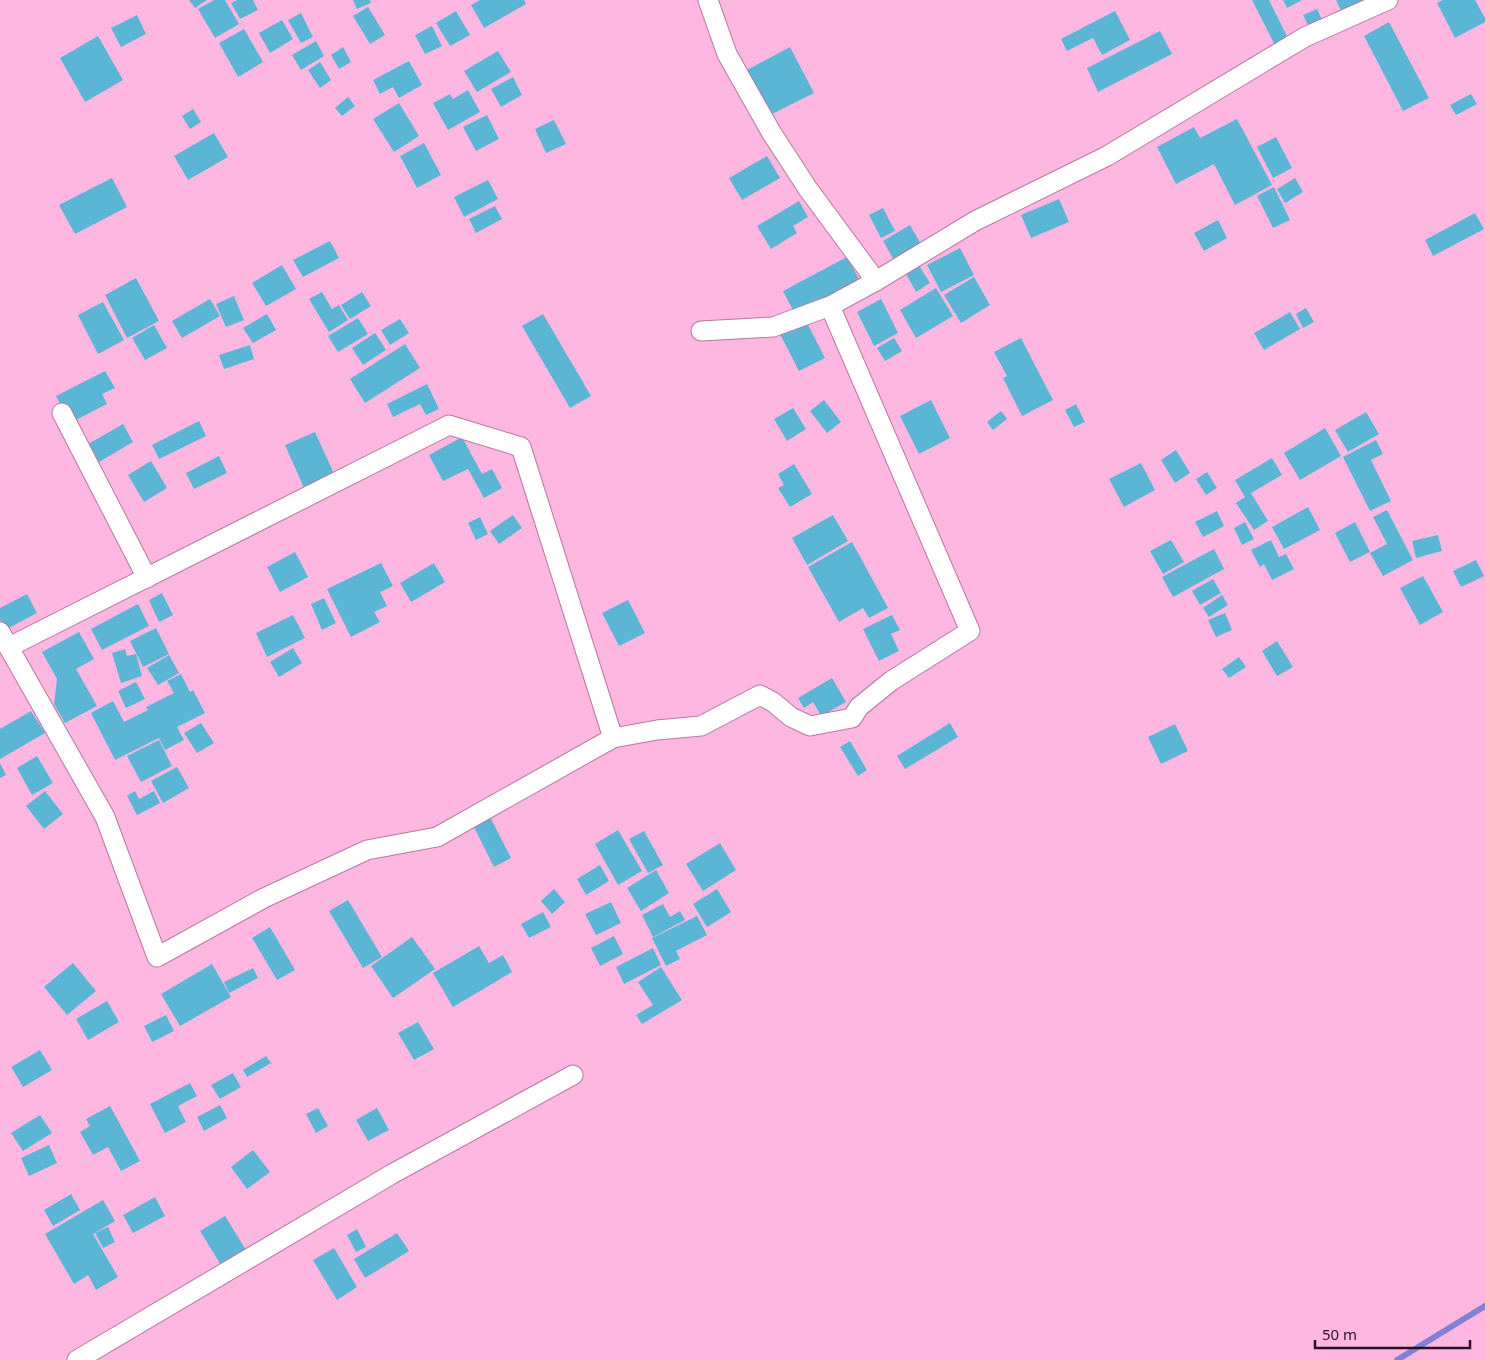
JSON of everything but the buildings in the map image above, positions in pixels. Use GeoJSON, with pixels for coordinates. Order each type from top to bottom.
{"type":"FeatureCollection","features":[{"type":"Feature","properties":{"kind":"street"},"geometry":{"type":"LineString","coordinates":[[708,0],[727,54],[771,132],[808,189],[876,281]]}},
{"type":"Feature","properties":{"kind":"street"},"geometry":{"type":"LineString","coordinates":[[701,330],[773,327],[830,306],[975,222],[1107,156],[1305,37],[1388,0]]}},
{"type":"Feature","properties":{"kind":"street"},"geometry":{"type":"LineString","coordinates":[[613,738],[521,447],[449,425],[147,578],[4,639],[105,817],[157,957],[264,898],[368,850],[437,837],[613,738],[657,730],[701,726],[760,695],[773,702],[791,717],[810,726],[852,718],[859,706],[891,681],[970,631],[830,306]]}},
{"type":"Feature","properties":{"kind":"street"},"geometry":{"type":"LineString","coordinates":[[62,413],[147,578]]}},
{"type":"Feature","properties":{"kind":"street"},"geometry":{"type":"LineString","coordinates":[[77,1360],[392,1174],[573,1075]]}},
{"type":"Feature","properties":{"kind":"waterway"},"geometry":{"type":"LineString","coordinates":[[1397,1360],[1485,1306]]}}]}
